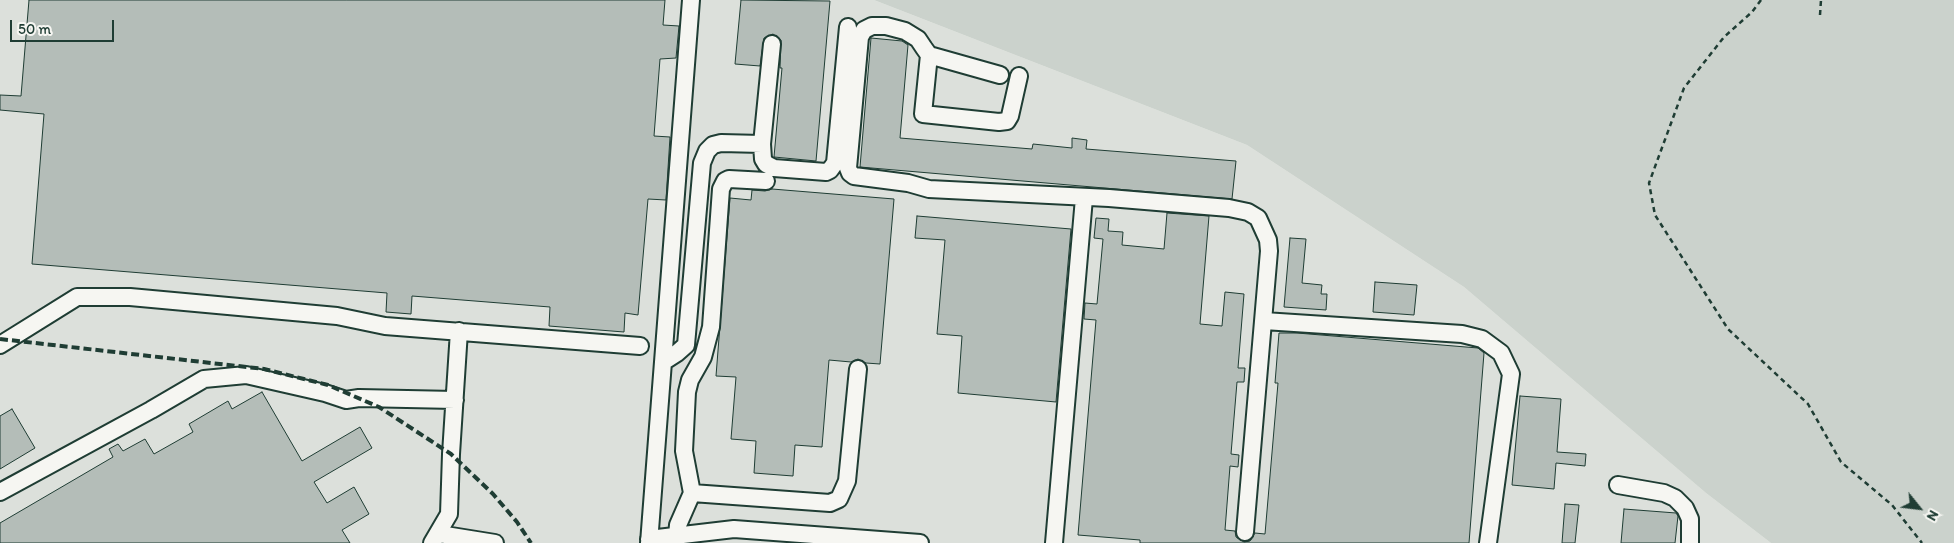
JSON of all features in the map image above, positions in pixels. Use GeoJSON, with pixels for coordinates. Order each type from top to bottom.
{"type":"FeatureCollection","features":[{"type":"Feature","properties":{"kind":"lane"},"geometry":{"type":"LineString","coordinates":[[691,0],[649,541],[677,535],[734,529],[920,543]]}},
{"type":"Feature","properties":{"kind":"lane"},"geometry":{"type":"LineString","coordinates":[[1019,76],[1010,116],[1006,121],[999,122],[923,114],[929,56],[918,39],[905,31],[886,26],[872,26],[864,30],[860,37],[848,168],[850,173],[854,176],[908,183],[929,189],[1109,198],[1229,208],[1253,214],[1258,218],[1268,240],[1264,321],[1245,532]]}},
{"type":"Feature","properties":{"kind":"lane"},"geometry":{"type":"LineString","coordinates":[[772,44],[762,144],[763,159],[766,164],[774,168],[826,172],[835,163],[848,27]]}},
{"type":"Feature","properties":{"kind":"lane"},"geometry":{"type":"LineString","coordinates":[[929,56],[1000,75]]}},
{"type":"Feature","properties":{"kind":"lane"},"geometry":{"type":"LineString","coordinates":[[663,362],[678,354],[686,345],[702,163],[707,151],[713,145],[721,142],[762,144]]}},
{"type":"Feature","properties":{"kind":"lane"},"geometry":{"type":"LineString","coordinates":[[677,535],[678,525],[692,493],[684,451],[687,392],[690,380],[703,357],[711,327],[721,189],[728,179],[766,181]]}},
{"type":"Feature","properties":{"kind":"lane"},"geometry":{"type":"LineString","coordinates":[[1054,543],[1084,198]]}},
{"type":"Feature","properties":{"kind":"lane"},"geometry":{"type":"LineString","coordinates":[[0,345],[77,298],[130,296],[337,316],[385,326],[640,346]]}},
{"type":"Feature","properties":{"kind":"lane"},"geometry":{"type":"LineString","coordinates":[[1264,321],[1462,334],[1482,339],[1500,353],[1511,374],[1488,543]]}},
{"type":"Feature","properties":{"kind":"lane"},"geometry":{"type":"LineString","coordinates":[[459,331],[449,514],[435,538],[495,543]]}},
{"type":"Feature","properties":{"kind":"lane"},"geometry":{"type":"LineString","coordinates":[[692,493],[830,503],[839,499],[847,481],[858,369]]}},
{"type":"Feature","properties":{"kind":"lane"},"geometry":{"type":"LineString","coordinates":[[0,492],[204,379],[246,375],[325,393],[346,400],[359,398],[455,400]]}},
{"type":"Feature","properties":{"kind":"lane"},"geometry":{"type":"LineString","coordinates":[[1618,485],[1664,493],[1674,498],[1685,508],[1690,519],[1690,543]]}},
{"type":"Feature","properties":{"kind":"path"},"geometry":{"type":"LineString","coordinates":[[1761,0],[1752,12],[1724,37],[1684,88],[1649,183],[1655,215],[1728,329],[1808,404],[1841,462],[1892,505],[1922,543]]}},
{"type":"Feature","properties":{"kind":"path"},"geometry":{"type":"LineString","coordinates":[[1820,15],[1821,0]]}},
{"type":"Feature","properties":{"kind":"shaded area"},"geometry":{"type":"Polygon","coordinates":[[[0,0],[874,0],[1247,145],[1464,287],[1706,493],[1771,543],[0,543],[0,0]]]}},
{"type":"Feature","properties":{"kind":"shaded area"},"geometry":{"type":"Polygon","coordinates":[[[874,0],[1954,0],[1954,543],[1771,543],[1706,493],[1464,287],[1247,145],[874,0]]]}},
{"type":"Feature","properties":{"kind":"building"},"geometry":{"type":"Polygon","coordinates":[[[29,0],[665,0],[663,25],[679,26],[676,58],[660,59],[654,136],[670,137],[666,200],[648,199],[638,315],[625,313],[624,332],[549,326],[550,307],[412,296],[411,314],[386,312],[387,293],[32,264],[44,114],[0,110],[0,95],[21,96],[29,0]]]}},
{"type":"Feature","properties":{"kind":"building"},"geometry":{"type":"Polygon","coordinates":[[[741,0],[830,1],[816,161],[774,157],[782,68],[780,68],[781,40],[773,34],[764,38],[760,66],[735,64],[741,0]]]}},
{"type":"Feature","properties":{"kind":"building"},"geometry":{"type":"Polygon","coordinates":[[[871,38],[902,41],[908,45],[900,138],[1032,149],[1033,144],[1072,148],[1072,138],[1087,140],[1086,149],[1236,161],[1232,199],[860,167],[871,38]]]}},
{"type":"Feature","properties":{"kind":"building"},"geometry":{"type":"Polygon","coordinates":[[[772,189],[894,199],[880,364],[866,363],[858,359],[851,362],[829,360],[822,447],[795,445],[793,476],[754,473],[756,441],[731,439],[736,377],[716,376],[730,198],[751,200],[752,190],[765,191],[772,189]]]}},
{"type":"Feature","properties":{"kind":"building"},"geometry":{"type":"Polygon","coordinates":[[[1167,213],[1209,216],[1200,324],[1222,326],[1225,292],[1244,294],[1238,368],[1245,368],[1244,382],[1237,382],[1231,454],[1239,455],[1238,467],[1230,466],[1225,530],[1235,531],[1236,537],[1244,542],[1250,541],[1255,533],[1265,534],[1278,383],[1275,383],[1279,333],[1297,333],[1478,348],[1484,353],[1469,543],[1140,543],[1140,540],[1078,535],[1096,320],[1084,319],[1085,303],[1097,304],[1103,239],[1094,238],[1096,218],[1109,219],[1108,231],[1123,232],[1122,245],[1164,249],[1167,213]]]}},
{"type":"Feature","properties":{"kind":"building"},"geometry":{"type":"Polygon","coordinates":[[[917,216],[1071,229],[1056,402],[958,393],[962,336],[937,334],[945,240],[915,238],[917,216]]]}},
{"type":"Feature","properties":{"kind":"building"},"geometry":{"type":"Polygon","coordinates":[[[1290,238],[1306,239],[1302,283],[1322,285],[1321,294],[1327,294],[1326,310],[1284,307],[1290,238]]]}},
{"type":"Feature","properties":{"kind":"building"},"geometry":{"type":"Polygon","coordinates":[[[1375,282],[1417,285],[1414,315],[1373,312],[1375,282]]]}},
{"type":"Feature","properties":{"kind":"building"},"geometry":{"type":"Polygon","coordinates":[[[262,392],[302,461],[360,427],[372,448],[314,482],[327,503],[354,487],[369,514],[342,530],[350,543],[0,543],[0,523],[113,457],[109,449],[118,444],[123,451],[145,439],[154,454],[193,432],[189,424],[228,401],[232,409],[262,392]]]}},
{"type":"Feature","properties":{"kind":"building"},"geometry":{"type":"Polygon","coordinates":[[[1520,396],[1561,399],[1557,452],[1586,454],[1585,466],[1556,463],[1554,489],[1512,485],[1520,396]]]}},
{"type":"Feature","properties":{"kind":"building"},"geometry":{"type":"Polygon","coordinates":[[[12,409],[35,448],[0,469],[0,416],[12,409]]]}},
{"type":"Feature","properties":{"kind":"building"},"geometry":{"type":"Polygon","coordinates":[[[1565,504],[1579,505],[1575,543],[1562,543],[1565,504]]]}},
{"type":"Feature","properties":{"kind":"building"},"geometry":{"type":"Polygon","coordinates":[[[1624,509],[1676,513],[1678,516],[1675,543],[1621,543],[1624,509]]]}},
{"type":"Feature","properties":{"kind":"railway"},"geometry":{"type":"LineString","coordinates":[[0,339],[264,369],[328,385],[379,407],[451,454],[493,494],[517,522],[531,543]]}}]}
